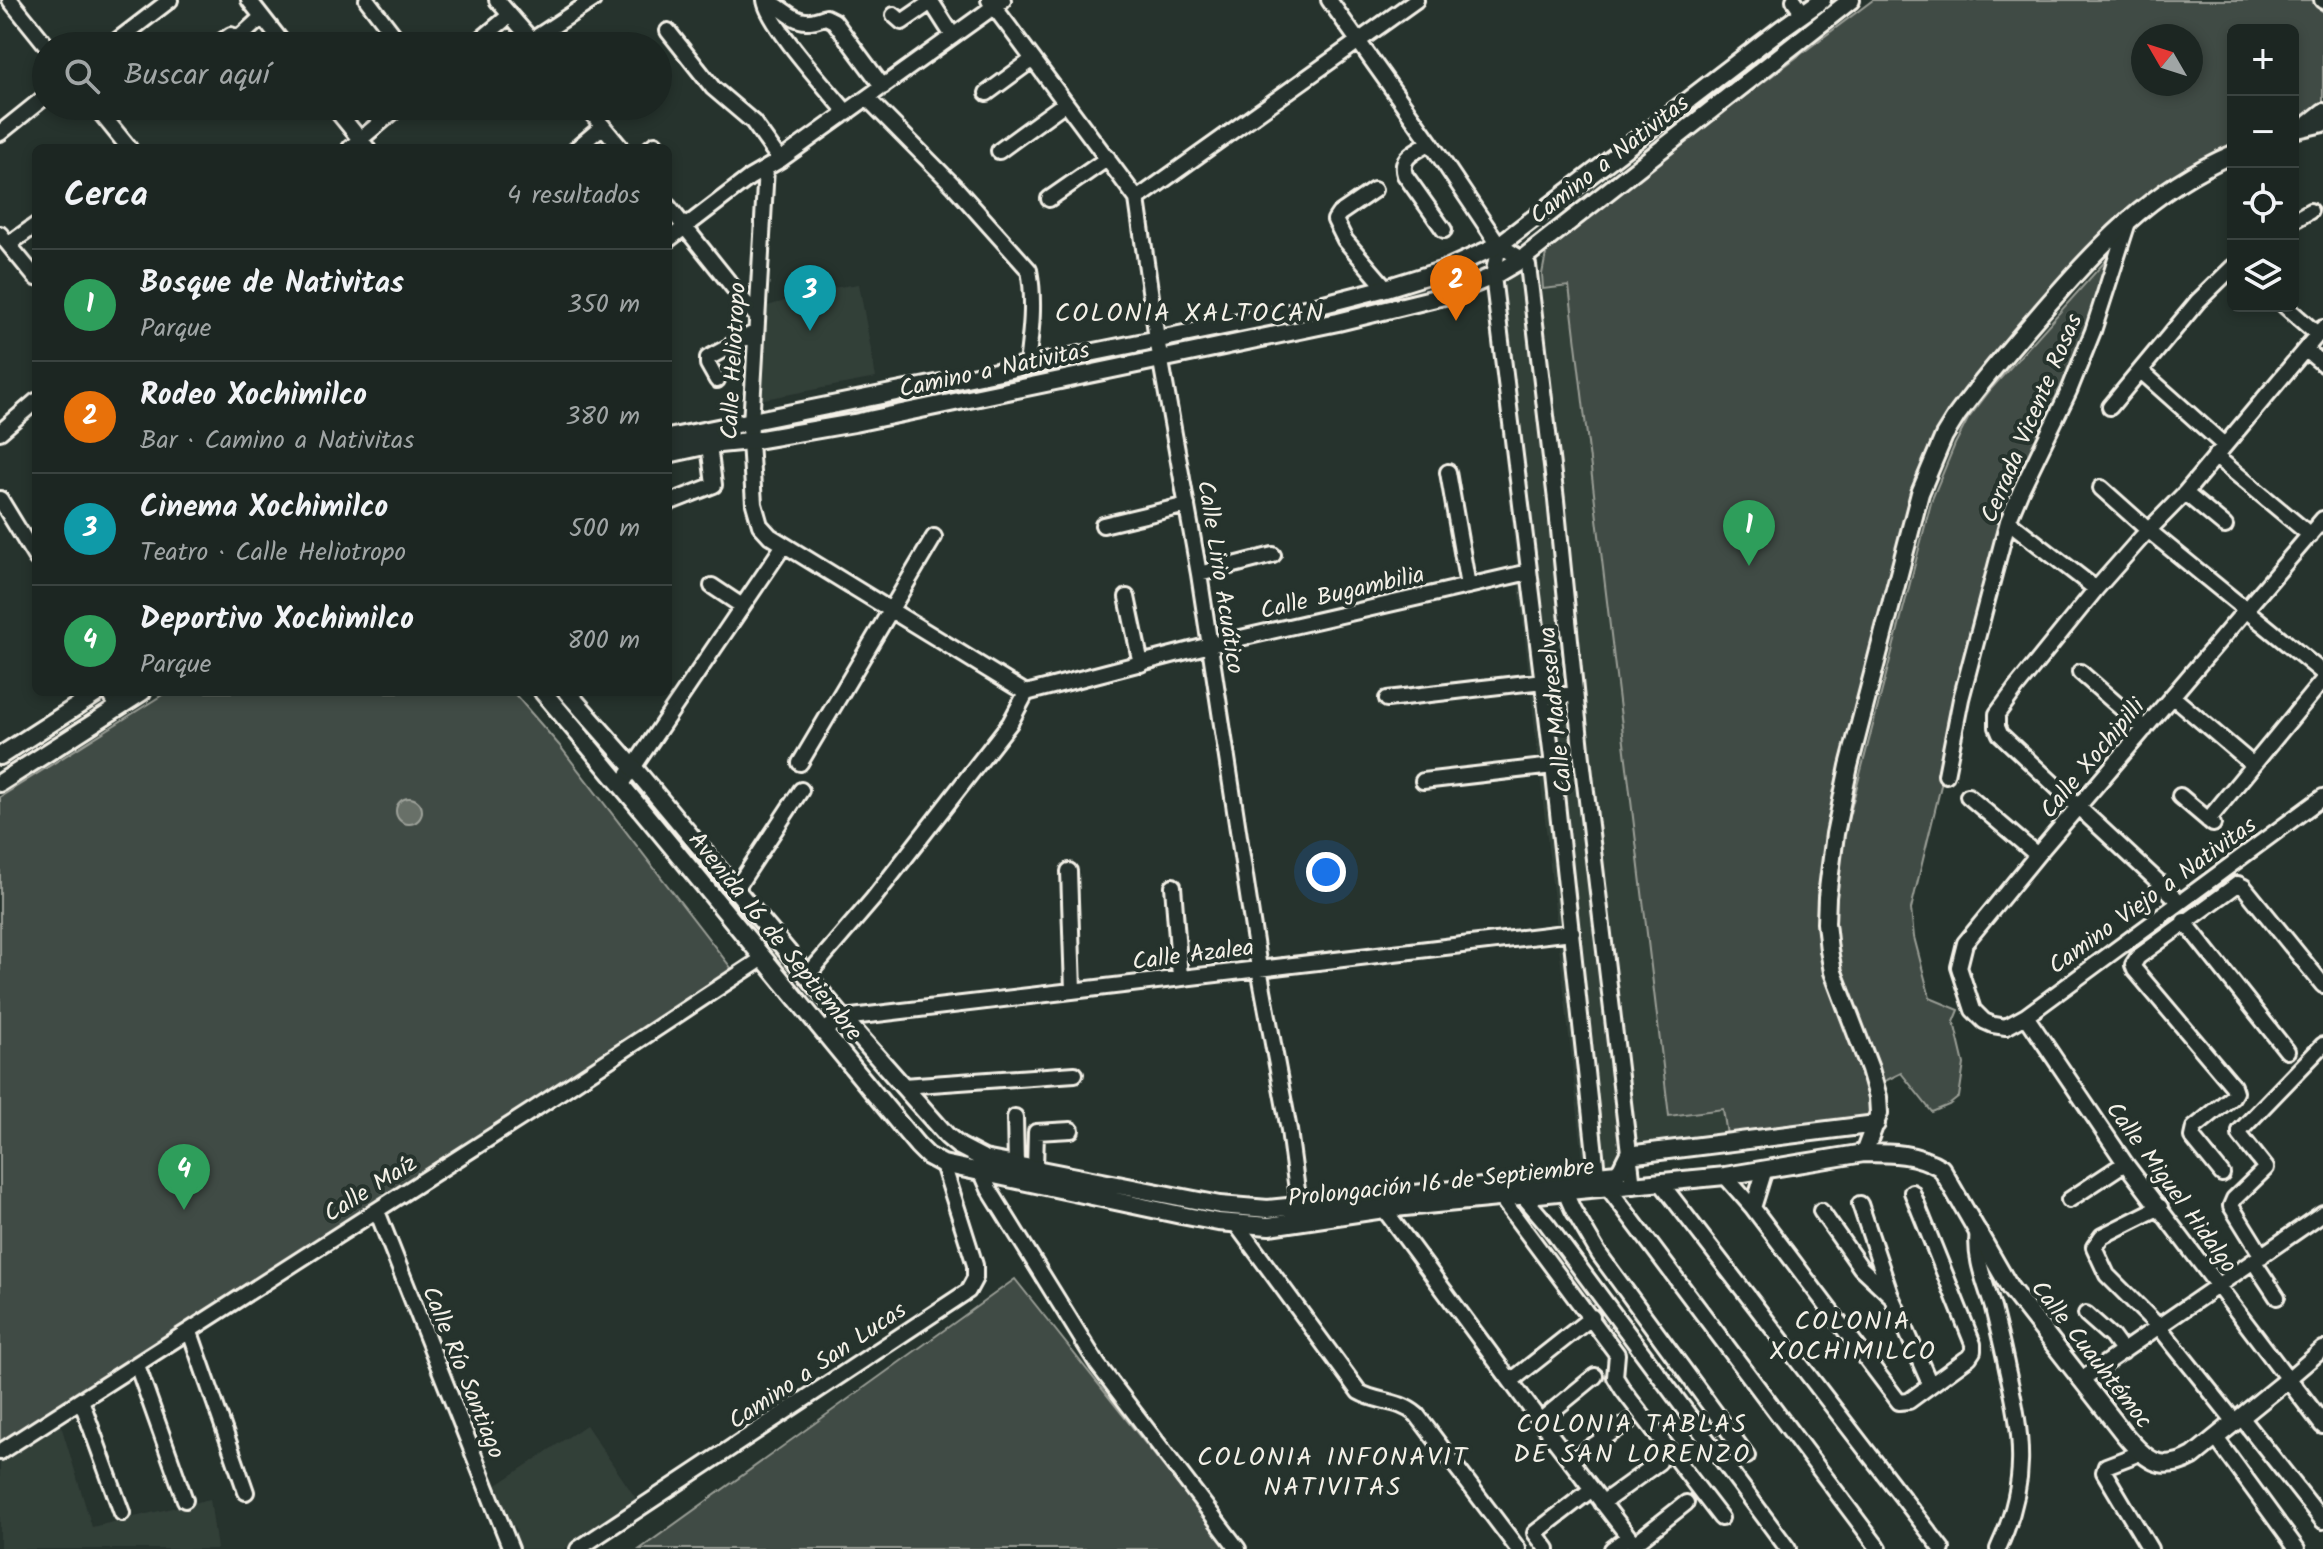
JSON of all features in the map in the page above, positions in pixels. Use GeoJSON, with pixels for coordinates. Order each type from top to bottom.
{"type":"FeatureCollection","features":[{"type":"Feature","properties":{"kind":"main road","name":"Camino a Nativitas"},"geometry":{"type":"LineString","coordinates":[[672,437],[1293,312],[1444,270],[1499,245],[1799,6],[1822,0]]}},
{"type":"Feature","properties":{"kind":"main road","name":"Camino a Nativitas"},"geometry":{"type":"LineString","coordinates":[[672,453],[854,423],[1338,322],[1448,295],[1493,276],[1522,259],[1851,0]]}},
{"type":"Feature","properties":{"kind":"main road"},"geometry":{"type":"LineString","coordinates":[[2299,128],[2323,123]]}},
{"type":"Feature","properties":{"kind":"main road"},"geometry":{"type":"LineString","coordinates":[[1864,1153],[1879,1113],[1878,1097],[1833,972],[1826,923],[1827,897],[1835,834],[1849,766],[1920,493],[1944,436],[1971,395],[2086,261],[2129,219],[2170,187],[2227,156]]}},
{"type":"Feature","properties":{"kind":"main road"},"geometry":{"type":"LineString","coordinates":[[0,756],[93,696]]}},
{"type":"Feature","properties":{"kind":"main road"},"geometry":{"type":"LineString","coordinates":[[0,783],[136,696]]}},
{"type":"Feature","properties":{"kind":"main road","name":"Avenida 16 de Septiembre"},"geometry":{"type":"LineString","coordinates":[[546,696],[917,1145],[943,1164],[995,1167]]}},
{"type":"Feature","properties":{"kind":"main road","name":"Avenida 16 de Septiembre"},"geometry":{"type":"LineString","coordinates":[[571,696],[947,1136],[995,1167]]}},
{"type":"Feature","properties":{"kind":"main road"},"geometry":{"type":"LineString","coordinates":[[54,721],[67,740]]}},
{"type":"Feature","properties":{"kind":"main road"},"geometry":{"type":"LineString","coordinates":[[1876,1124],[1899,1153]]}},
{"type":"Feature","properties":{"kind":"main road"},"geometry":{"type":"LineString","coordinates":[[1628,1155],[1876,1124]]}},
{"type":"Feature","properties":{"kind":"main road","name":"Prolongación 16 de Septiembre"},"geometry":{"type":"LineString","coordinates":[[995,1167],[1035,1168],[1237,1208],[1300,1214],[1661,1183],[1725,1176],[1864,1153]]}},
{"type":"Feature","properties":{"kind":"main road","name":"Calle Cuauhtémoc"},"geometry":{"type":"LineString","coordinates":[[1864,1153],[1899,1153],[1927,1160],[1941,1168],[2010,1288],[2140,1453],[2157,1463],[2176,1464],[2193,1456],[2288,1379]]}},
{"type":"Feature","properties":{"kind":"main road","name":"Prolongación 16 de Septiembre"},"geometry":{"type":"LineString","coordinates":[[995,1167],[1159,1211],[1236,1224],[1269,1226],[1300,1214],[1597,1173],[1617,1173],[1628,1155]]}},
{"type":"Feature","properties":{"kind":"main road"},"geometry":{"type":"LineString","coordinates":[[2288,1379],[2323,1425]]}},
{"type":"Feature","properties":{"kind":"street"},"geometry":{"type":"LineString","coordinates":[[10,0],[36,32]]}},
{"type":"Feature","properties":{"kind":"street"},"geometry":{"type":"LineString","coordinates":[[128,32],[170,0]]}},
{"type":"Feature","properties":{"kind":"street"},"geometry":{"type":"LineString","coordinates":[[249,0],[274,32]]}},
{"type":"Feature","properties":{"kind":"street"},"geometry":{"type":"LineString","coordinates":[[367,0],[391,32]]}},
{"type":"Feature","properties":{"kind":"street"},"geometry":{"type":"LineString","coordinates":[[497,0],[525,32]]}},
{"type":"Feature","properties":{"kind":"street"},"geometry":{"type":"LineString","coordinates":[[847,113],[772,17],[765,0],[805,22],[826,17],[834,21],[883,87]]}},
{"type":"Feature","properties":{"kind":"street"},"geometry":{"type":"LineString","coordinates":[[1329,0],[1499,245],[1522,259]]}},
{"type":"Feature","properties":{"kind":"street"},"geometry":{"type":"LineString","coordinates":[[1137,199],[1416,0]]}},
{"type":"Feature","properties":{"kind":"street"},"geometry":{"type":"LineString","coordinates":[[894,15],[902,22],[930,1],[953,36]]}},
{"type":"Feature","properties":{"kind":"street"},"geometry":{"type":"LineString","coordinates":[[548,32],[587,2]]}},
{"type":"Feature","properties":{"kind":"street"},"geometry":{"type":"LineString","coordinates":[[672,237],[749,178],[883,87],[995,2]]}},
{"type":"Feature","properties":{"kind":"street","name":"Calle Lirio Acuático"},"geometry":{"type":"LineString","coordinates":[[995,2],[1032,60],[1137,199],[1157,339],[1199,574],[1259,968],[1289,1130],[1300,1214]]}},
{"type":"Feature","properties":{"kind":"street"},"geometry":{"type":"LineString","coordinates":[[490,32],[510,15]]}},
{"type":"Feature","properties":{"kind":"street"},"geometry":{"type":"LineString","coordinates":[[246,32],[262,17]]}},
{"type":"Feature","properties":{"kind":"street"},"geometry":{"type":"LineString","coordinates":[[672,36],[713,88],[753,122],[773,164]]}},
{"type":"Feature","properties":{"kind":"street"},"geometry":{"type":"LineString","coordinates":[[987,93],[1032,60]]}},
{"type":"Feature","properties":{"kind":"street"},"geometry":{"type":"LineString","coordinates":[[867,98],[954,186],[1029,270],[1032,287],[1027,364]]}},
{"type":"Feature","properties":{"kind":"street"},"geometry":{"type":"LineString","coordinates":[[999,151],[1065,103]]}},
{"type":"Feature","properties":{"kind":"street"},"geometry":{"type":"LineString","coordinates":[[0,133],[32,107]]}},
{"type":"Feature","properties":{"kind":"street"},"geometry":{"type":"LineString","coordinates":[[2299,128],[2323,111]]}},
{"type":"Feature","properties":{"kind":"street"},"geometry":{"type":"LineString","coordinates":[[106,120],[126,144]]}},
{"type":"Feature","properties":{"kind":"street"},"geometry":{"type":"LineString","coordinates":[[342,120],[358,144]]}},
{"type":"Feature","properties":{"kind":"street"},"geometry":{"type":"LineString","coordinates":[[360,144],[385,120]]}},
{"type":"Feature","properties":{"kind":"street"},"geometry":{"type":"LineString","coordinates":[[598,120],[618,144]]}},
{"type":"Feature","properties":{"kind":"street"},"geometry":{"type":"LineString","coordinates":[[582,144],[603,126]]}},
{"type":"Feature","properties":{"kind":"street"},"geometry":{"type":"LineString","coordinates":[[1430,142],[1403,162],[1403,168],[1444,230]]}},
{"type":"Feature","properties":{"kind":"street"},"geometry":{"type":"LineString","coordinates":[[1049,199],[1108,158]]}},
{"type":"Feature","properties":{"kind":"street","name":"Calle Heliotropo"},"geometry":{"type":"LineString","coordinates":[[773,164],[756,316],[750,441],[754,504],[760,525],[770,536],[888,611],[1026,693]]}},
{"type":"Feature","properties":{"kind":"street"},"geometry":{"type":"LineString","coordinates":[[1374,190],[1335,220],[1345,240],[1386,288]]}},
{"type":"Feature","properties":{"kind":"street"},"geometry":{"type":"LineString","coordinates":[[672,211],[756,316]]}},
{"type":"Feature","properties":{"kind":"street"},"geometry":{"type":"LineString","coordinates":[[2299,217],[2310,211]]}},
{"type":"Feature","properties":{"kind":"street","name":"Cerrada Vicente Rosas"},"geometry":{"type":"LineString","coordinates":[[1946,775],[1961,699],[2008,521],[2069,391],[2093,331],[2129,219]]}},
{"type":"Feature","properties":{"kind":"street"},"geometry":{"type":"LineString","coordinates":[[32,227],[4,239],[32,273]]}},
{"type":"Feature","properties":{"kind":"street","name":"Calle Madreselva"},"geometry":{"type":"LineString","coordinates":[[1499,245],[1493,276],[1553,766],[1597,1173]]}},
{"type":"Feature","properties":{"kind":"street","name":"Calle Madreselva"},"geometry":{"type":"LineString","coordinates":[[1522,259],[1528,265],[1633,1186]]}},
{"type":"Feature","properties":{"kind":"street"},"geometry":{"type":"LineString","coordinates":[[2110,407],[2198,301],[2227,273]]}},
{"type":"Feature","properties":{"kind":"street"},"geometry":{"type":"LineString","coordinates":[[2180,902],[2000,734],[1997,714],[2096,589],[2185,493],[2320,332],[2293,312]]}},
{"type":"Feature","properties":{"kind":"street"},"geometry":{"type":"LineString","coordinates":[[717,380],[708,358],[756,332]]}},
{"type":"Feature","properties":{"kind":"street"},"geometry":{"type":"LineString","coordinates":[[2306,350],[2323,364]]}},
{"type":"Feature","properties":{"kind":"street"},"geometry":{"type":"LineString","coordinates":[[2141,371],[2310,535]]}},
{"type":"Feature","properties":{"kind":"street"},"geometry":{"type":"LineString","coordinates":[[0,432],[32,404]]}},
{"type":"Feature","properties":{"kind":"street"},"geometry":{"type":"LineString","coordinates":[[672,501],[714,485],[709,445]]}},
{"type":"Feature","properties":{"kind":"street"},"geometry":{"type":"LineString","coordinates":[[1448,472],[1468,586]]}},
{"type":"Feature","properties":{"kind":"street"},"geometry":{"type":"LineString","coordinates":[[2101,488],[2323,673]]}},
{"type":"Feature","properties":{"kind":"street"},"geometry":{"type":"LineString","coordinates":[[2185,493],[2225,526]]}},
{"type":"Feature","properties":{"kind":"street"},"geometry":{"type":"LineString","coordinates":[[0,499],[32,551]]}},
{"type":"Feature","properties":{"kind":"street"},"geometry":{"type":"LineString","coordinates":[[1103,525],[1187,505]]}},
{"type":"Feature","properties":{"kind":"street","name":"Calle Xochipilli"},"geometry":{"type":"LineString","coordinates":[[2006,1027],[1984,1021],[1973,1010],[1959,967],[1965,943],[2323,519]]}},
{"type":"Feature","properties":{"kind":"street"},"geometry":{"type":"LineString","coordinates":[[2008,521],[2096,589]]}},
{"type":"Feature","properties":{"kind":"street"},"geometry":{"type":"LineString","coordinates":[[800,763],[934,537]]}},
{"type":"Feature","properties":{"kind":"street"},"geometry":{"type":"LineString","coordinates":[[622,784],[784,545]]}},
{"type":"Feature","properties":{"kind":"street"},"geometry":{"type":"LineString","coordinates":[[1199,574],[1273,555]]}},
{"type":"Feature","properties":{"kind":"street","name":"Calle Bugambilia"},"geometry":{"type":"LineString","coordinates":[[1026,693],[1210,645],[1529,572]]}},
{"type":"Feature","properties":{"kind":"street"},"geometry":{"type":"LineString","coordinates":[[712,586],[742,606]]}},
{"type":"Feature","properties":{"kind":"street"},"geometry":{"type":"LineString","coordinates":[[1127,597],[1141,664]]}},
{"type":"Feature","properties":{"kind":"street"},"geometry":{"type":"LineString","coordinates":[[2080,672],[2145,729]]}},
{"type":"Feature","properties":{"kind":"street"},"geometry":{"type":"LineString","coordinates":[[2180,796],[2212,822],[2253,765],[2323,680]]}},
{"type":"Feature","properties":{"kind":"street"},"geometry":{"type":"LineString","coordinates":[[1387,699],[1544,689],[1575,694]]}},
{"type":"Feature","properties":{"kind":"street"},"geometry":{"type":"LineString","coordinates":[[807,976],[873,899],[1010,723],[1026,693]]}},
{"type":"Feature","properties":{"kind":"street"},"geometry":{"type":"LineString","coordinates":[[111,696],[118,707]]}},
{"type":"Feature","properties":{"kind":"street"},"geometry":{"type":"LineString","coordinates":[[2173,697],[2253,765]]}},
{"type":"Feature","properties":{"kind":"street"},"geometry":{"type":"LineString","coordinates":[[1423,781],[1553,766]]}},
{"type":"Feature","properties":{"kind":"street"},"geometry":{"type":"LineString","coordinates":[[736,889],[801,790]]}},
{"type":"Feature","properties":{"kind":"street"},"geometry":{"type":"LineString","coordinates":[[1968,796],[2037,855]]}},
{"type":"Feature","properties":{"kind":"street","name":"Camino Viejo a Nativitas"},"geometry":{"type":"LineString","coordinates":[[2006,1027],[2026,1016],[2323,797]]}},
{"type":"Feature","properties":{"kind":"street"},"geometry":{"type":"LineString","coordinates":[[1069,871],[1073,990]]}},
{"type":"Feature","properties":{"kind":"street"},"geometry":{"type":"LineString","coordinates":[[2222,1174],[2191,1132],[2232,1097],[2235,1092],[2233,1086],[2133,965],[2138,957],[2184,921],[2238,884],[2244,887],[2323,985]]}},
{"type":"Feature","properties":{"kind":"street"},"geometry":{"type":"LineString","coordinates":[[1173,886],[1180,977]]}},
{"type":"Feature","properties":{"kind":"street"},"geometry":{"type":"LineString","coordinates":[[2184,921],[2287,1051]]}},
{"type":"Feature","properties":{"kind":"street","name":"Calle Azalea"},"geometry":{"type":"LineString","coordinates":[[823,1031],[843,1018],[1572,932]]}},
{"type":"Feature","properties":{"kind":"street","name":"Calle Maíz"},"geometry":{"type":"LineString","coordinates":[[0,1452],[190,1332],[762,959]]}},
{"type":"Feature","properties":{"kind":"street","name":"Calle Miguel Hidalgo"},"geometry":{"type":"LineString","coordinates":[[2026,1016],[2125,1163],[2288,1379]]}},
{"type":"Feature","properties":{"kind":"street"},"geometry":{"type":"LineString","coordinates":[[2277,1297],[2231,1206],[2234,1199],[2266,1168],[2240,1131],[2323,1045]]}},
{"type":"Feature","properties":{"kind":"street"},"geometry":{"type":"LineString","coordinates":[[903,1086],[1075,1074]]}},
{"type":"Feature","properties":{"kind":"street"},"geometry":{"type":"LineString","coordinates":[[1015,1117],[989,1189],[1098,1365],[1238,1549]]}},
{"type":"Feature","properties":{"kind":"street"},"geometry":{"type":"LineString","coordinates":[[1035,1168],[1036,1132],[1071,1130]]}},
{"type":"Feature","properties":{"kind":"street"},"geometry":{"type":"LineString","coordinates":[[2069,1200],[2125,1163]]}},
{"type":"Feature","properties":{"kind":"street","name":"Camino a San Lucas"},"geometry":{"type":"LineString","coordinates":[[578,1549],[968,1291],[975,1278],[975,1265],[943,1164]]}},
{"type":"Feature","properties":{"kind":"street"},"geometry":{"type":"LineString","coordinates":[[1753,1208],[1765,1169]]}},
{"type":"Feature","properties":{"kind":"street"},"geometry":{"type":"LineString","coordinates":[[1597,1173],[1879,1549]]}},
{"type":"Feature","properties":{"kind":"street"},"geometry":{"type":"LineString","coordinates":[[1725,1176],[1753,1208],[1899,1402],[1909,1401],[1973,1351],[1973,1344],[1912,1192]]}},
{"type":"Feature","properties":{"kind":"street"},"geometry":{"type":"LineString","coordinates":[[1661,1183],[1942,1549]]}},
{"type":"Feature","properties":{"kind":"street"},"geometry":{"type":"LineString","coordinates":[[1565,1192],[1599,1254],[1747,1456]]}},
{"type":"Feature","properties":{"kind":"street"},"geometry":{"type":"LineString","coordinates":[[1524,1197],[1788,1549]]}},
{"type":"Feature","properties":{"kind":"street"},"geometry":{"type":"LineString","coordinates":[[1502,1199],[1617,1354],[1615,1377],[1623,1390],[1721,1518]]}},
{"type":"Feature","properties":{"kind":"street"},"geometry":{"type":"LineString","coordinates":[[1860,1204],[1891,1296],[1930,1384]]}},
{"type":"Feature","properties":{"kind":"street"},"geometry":{"type":"LineString","coordinates":[[2160,1207],[2102,1236],[2094,1247],[2107,1275],[2160,1328],[2323,1521]]}},
{"type":"Feature","properties":{"kind":"street"},"geometry":{"type":"LineString","coordinates":[[1384,1209],[1633,1543]]}},
{"type":"Feature","properties":{"kind":"street","name":"Calle Río Santiago"},"geometry":{"type":"LineString","coordinates":[[377,1211],[511,1549]]}},
{"type":"Feature","properties":{"kind":"street"},"geometry":{"type":"LineString","coordinates":[[1821,1211],[1861,1268],[1891,1296]]}},
{"type":"Feature","properties":{"kind":"street"},"geometry":{"type":"LineString","coordinates":[[2081,1380],[2320,1220]]}},
{"type":"Feature","properties":{"kind":"street"},"geometry":{"type":"LineString","coordinates":[[1236,1224],[1359,1392],[1407,1407],[1417,1415],[1518,1549]]}},
{"type":"Feature","properties":{"kind":"street"},"geometry":{"type":"LineString","coordinates":[[1978,1230],[1978,1260],[2002,1342],[2016,1404],[2022,1454],[2012,1517],[1998,1549]]}},
{"type":"Feature","properties":{"kind":"street"},"geometry":{"type":"LineString","coordinates":[[2086,1314],[2112,1337],[2123,1352]]}},
{"type":"Feature","properties":{"kind":"street"},"geometry":{"type":"LineString","coordinates":[[1511,1381],[1592,1317]]}},
{"type":"Feature","properties":{"kind":"street"},"geometry":{"type":"LineString","coordinates":[[190,1332],[246,1492]]}},
{"type":"Feature","properties":{"kind":"street","name":"Calle Cuauhtémoc"},"geometry":{"type":"LineString","coordinates":[[2288,1379],[2323,1349]]}},
{"type":"Feature","properties":{"kind":"street"},"geometry":{"type":"LineString","coordinates":[[137,1365],[185,1500]]}},
{"type":"Feature","properties":{"kind":"street"},"geometry":{"type":"LineString","coordinates":[[1540,1421],[1595,1376]]}},
{"type":"Feature","properties":{"kind":"street"},"geometry":{"type":"LineString","coordinates":[[81,1400],[122,1513]]}},
{"type":"Feature","properties":{"kind":"street"},"geometry":{"type":"LineString","coordinates":[[1570,1461],[1628,1422]]}},
{"type":"Feature","properties":{"kind":"street"},"geometry":{"type":"LineString","coordinates":[[2216,1438],[2297,1549]]}},
{"type":"Feature","properties":{"kind":"street"},"geometry":{"type":"LineString","coordinates":[[2140,1453],[2104,1469],[2150,1549]]}},
{"type":"Feature","properties":{"kind":"street"},"geometry":{"type":"LineString","coordinates":[[1602,1503],[1659,1462]]}},
{"type":"Feature","properties":{"kind":"street"},"geometry":{"type":"LineString","coordinates":[[1547,1549],[1535,1533],[1592,1489]]}},
{"type":"Feature","properties":{"kind":"street"},"geometry":{"type":"LineString","coordinates":[[1612,1549],[1633,1543],[1686,1503]]}},
{"type":"Feature","properties":{"kind":"shaded area"},"geometry":{"type":"Polygon","coordinates":[[[1873,0],[2313,0],[2323,12],[2323,106],[2299,120],[2299,24],[2227,24],[2227,149],[2168,181],[2133,207],[1939,442],[1835,815],[1822,886],[1820,911],[1871,1089],[1871,1117],[1727,1135],[1723,1109],[1669,1116],[1569,286],[1543,289],[1542,274],[1548,244],[1873,0]]]}},
{"type":"Feature","properties":{"kind":"shaded area"},"geometry":{"type":"Polygon","coordinates":[[[2126,238],[2129,243],[2034,453],[1946,735],[1949,740],[1943,777],[1911,909],[1914,937],[1930,998],[1959,1010],[1954,1022],[1964,1064],[1959,1097],[1932,1112],[1901,1073],[1883,1082],[1855,1013],[1835,941],[1834,898],[1839,855],[1932,499],[1955,444],[1968,419],[1991,389],[2126,238]]]}},
{"type":"Feature","properties":{"kind":"shaded area"},"geometry":{"type":"Polygon","coordinates":[[[1526,273],[1543,289],[1569,285],[1670,1116],[1724,1109],[1727,1135],[1619,1166],[1584,1170],[1486,290],[1506,276],[1526,273]]]}},
{"type":"Feature","properties":{"kind":"shaded area"},"geometry":{"type":"Polygon","coordinates":[[[859,284],[876,378],[759,400],[767,306],[859,284]]]}},
{"type":"Feature","properties":{"kind":"shaded area"},"geometry":{"type":"Polygon","coordinates":[[[161,696],[516,696],[559,745],[735,973],[0,1447],[0,797],[161,696]]]}},
{"type":"Feature","properties":{"kind":"shaded area"},"geometry":{"type":"Polygon","coordinates":[[[409,798],[418,802],[422,811],[418,820],[409,824],[400,820],[396,811],[400,802],[409,798]]]}},
{"type":"Feature","properties":{"kind":"shaded area"},"geometry":{"type":"Polygon","coordinates":[[[1015,1279],[1229,1549],[640,1549],[1015,1279]]]}},
{"type":"Feature","properties":{"kind":"shaded area"},"geometry":{"type":"Polygon","coordinates":[[[60,1422],[92,1527],[210,1499],[217,1549],[0,1549],[0,1461],[60,1422]]]}},
{"type":"Feature","properties":{"kind":"shaded area"},"geometry":{"type":"Polygon","coordinates":[[[586,1425],[637,1500],[564,1549],[520,1549],[514,1532],[517,1531],[512,1527],[497,1485],[586,1425]]]}},
{"type":"Feature","properties":{"kind":"place","name":"Rodeo Xochimilco"},"geometry":{"type":"Point","coordinates":[1456,321]}},
{"type":"Feature","properties":{"kind":"place","name":"Cinema Xochimilco"},"geometry":{"type":"Point","coordinates":[810,331]}},
{"type":"Feature","properties":{"kind":"place","name":"Bosque de Nativitas"},"geometry":{"type":"Point","coordinates":[1749,566]}},
{"type":"Feature","properties":{"kind":"place","name":"Deportivo Xochimilco"},"geometry":{"type":"Point","coordinates":[184,1210]}},
{"type":"Feature","properties":{"kind":"district","name":"COLONIA XALTOCAN"},"geometry":{"type":"Point","coordinates":[1190,312]}},
{"type":"Feature","properties":{"kind":"district","name":"COLONIA XOCHIMILCO"},"geometry":{"type":"Point","coordinates":[1853,1335]}},
{"type":"Feature","properties":{"kind":"district","name":"COLONIA TABLAS DE SAN LORENZO"},"geometry":{"type":"Point","coordinates":[1632,1438]}},
{"type":"Feature","properties":{"kind":"district","name":"COLONIA INFONAVIT NATIVITAS"},"geometry":{"type":"Point","coordinates":[1333,1471]}}]}
